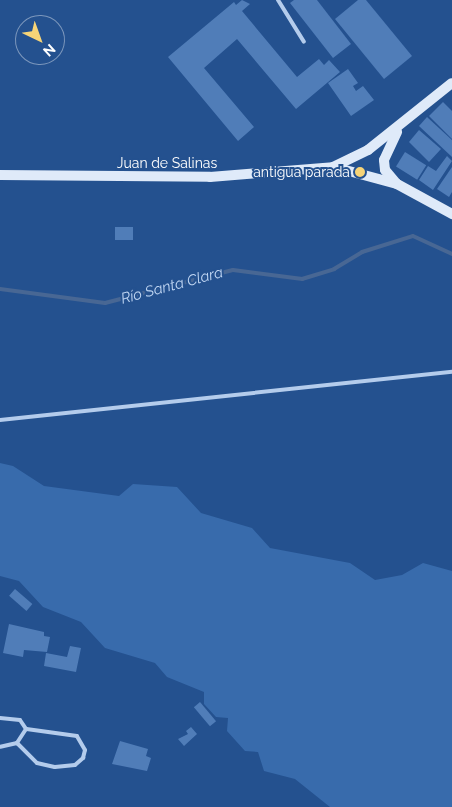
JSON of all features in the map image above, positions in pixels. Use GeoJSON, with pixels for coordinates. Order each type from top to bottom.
{"type":"FeatureCollection","features":[{"type":"Feature","properties":{"kind":"street","name":"Juan de Salinas"},"geometry":{"type":"LineString","coordinates":[[333,167],[368,150],[452,83]]}},
{"type":"Feature","properties":{"kind":"street"},"geometry":{"type":"LineString","coordinates":[[397,184],[385,170],[384,160],[390,144],[404,121]]}},
{"type":"Feature","properties":{"kind":"street","name":"Juan de Salinas"},"geometry":{"type":"LineString","coordinates":[[0,175],[210,177],[333,167],[397,184],[452,214]]}},
{"type":"Feature","properties":{"kind":"lane"},"geometry":{"type":"LineString","coordinates":[[278,0],[304,42]]}},
{"type":"Feature","properties":{"kind":"lane"},"geometry":{"type":"LineString","coordinates":[[0,420],[452,372]]}},
{"type":"Feature","properties":{"kind":"lane"},"geometry":{"type":"LineString","coordinates":[[0,718],[20,720],[26,729],[77,736],[85,750],[83,758],[75,765],[55,767],[37,764],[18,743]]}},
{"type":"Feature","properties":{"kind":"lane"},"geometry":{"type":"LineString","coordinates":[[0,747],[18,743],[26,729]]}},
{"type":"Feature","properties":{"kind":"shaded area"},"geometry":{"type":"Polygon","coordinates":[[[0,463],[13,466],[44,486],[119,496],[133,484],[177,487],[201,513],[252,528],[270,548],[350,563],[375,580],[402,575],[423,563],[452,571],[452,807],[330,807],[295,779],[264,771],[258,752],[245,751],[227,731],[228,718],[216,717],[204,704],[204,692],[167,677],[155,663],[105,648],[81,622],[43,607],[19,581],[0,576],[0,463]]]}},
{"type":"Feature","properties":{"kind":"building"},"geometry":{"type":"Polygon","coordinates":[[[242,0],[250,4],[242,11],[297,77],[319,59],[324,65],[329,60],[340,72],[296,109],[237,39],[204,68],[254,127],[238,141],[168,57],[234,2],[236,5],[242,0]]]}},
{"type":"Feature","properties":{"kind":"building"},"geometry":{"type":"Polygon","coordinates":[[[294,0],[317,0],[351,44],[333,58],[290,3],[294,0]]]}},
{"type":"Feature","properties":{"kind":"building"},"geometry":{"type":"Polygon","coordinates":[[[358,0],[366,0],[412,56],[384,79],[335,19],[358,0]]]}},
{"type":"Feature","properties":{"kind":"building"},"geometry":{"type":"Polygon","coordinates":[[[348,69],[358,83],[353,86],[356,91],[363,86],[374,100],[351,116],[328,83],[348,69]]]}},
{"type":"Feature","properties":{"kind":"building"},"geometry":{"type":"Polygon","coordinates":[[[443,102],[452,111],[452,139],[429,116],[443,102]]]}},
{"type":"Feature","properties":{"kind":"building"},"geometry":{"type":"Polygon","coordinates":[[[427,117],[452,140],[452,157],[419,126],[427,117]]]}},
{"type":"Feature","properties":{"kind":"building"},"geometry":{"type":"Polygon","coordinates":[[[419,130],[441,149],[429,162],[409,142],[419,130]]]}},
{"type":"Feature","properties":{"kind":"building"},"geometry":{"type":"Polygon","coordinates":[[[405,152],[426,165],[417,180],[396,166],[405,152]]]}},
{"type":"Feature","properties":{"kind":"building"},"geometry":{"type":"Polygon","coordinates":[[[447,156],[452,161],[433,190],[419,180],[428,166],[436,171],[447,156]]]}},
{"type":"Feature","properties":{"kind":"building"},"geometry":{"type":"Polygon","coordinates":[[[452,167],[452,192],[449,197],[437,189],[452,167]]]}},
{"type":"Feature","properties":{"kind":"building"},"geometry":{"type":"Polygon","coordinates":[[[115,227],[133,227],[133,240],[115,240],[115,227]]]}},
{"type":"Feature","properties":{"kind":"building"},"geometry":{"type":"Polygon","coordinates":[[[15,589],[32,604],[26,611],[9,596],[15,589]]]}},
{"type":"Feature","properties":{"kind":"building"},"geometry":{"type":"Polygon","coordinates":[[[9,624],[44,632],[44,636],[50,637],[47,652],[24,650],[23,657],[3,653],[9,624]]]}},
{"type":"Feature","properties":{"kind":"building"},"geometry":{"type":"Polygon","coordinates":[[[70,646],[81,648],[76,672],[44,666],[46,653],[67,657],[70,646]]]}},
{"type":"Feature","properties":{"kind":"building"},"geometry":{"type":"Polygon","coordinates":[[[200,702],[216,721],[210,726],[194,707],[200,702]]]}},
{"type":"Feature","properties":{"kind":"building"},"geometry":{"type":"Polygon","coordinates":[[[191,727],[197,734],[184,746],[178,739],[188,734],[186,731],[191,727]]]}},
{"type":"Feature","properties":{"kind":"building"},"geometry":{"type":"Polygon","coordinates":[[[120,741],[148,749],[146,756],[151,758],[147,771],[112,764],[120,741]]]}},
{"type":"Feature","properties":{"kind":"waterway","name":"Río Santa Clara"},"geometry":{"type":"LineString","coordinates":[[0,289],[105,303],[233,270],[302,279],[334,269],[362,252],[413,236],[452,254]]}},
{"type":"Feature","properties":{"kind":"place","name":"antigua parada"},"geometry":{"type":"Point","coordinates":[360,172]}}]}
